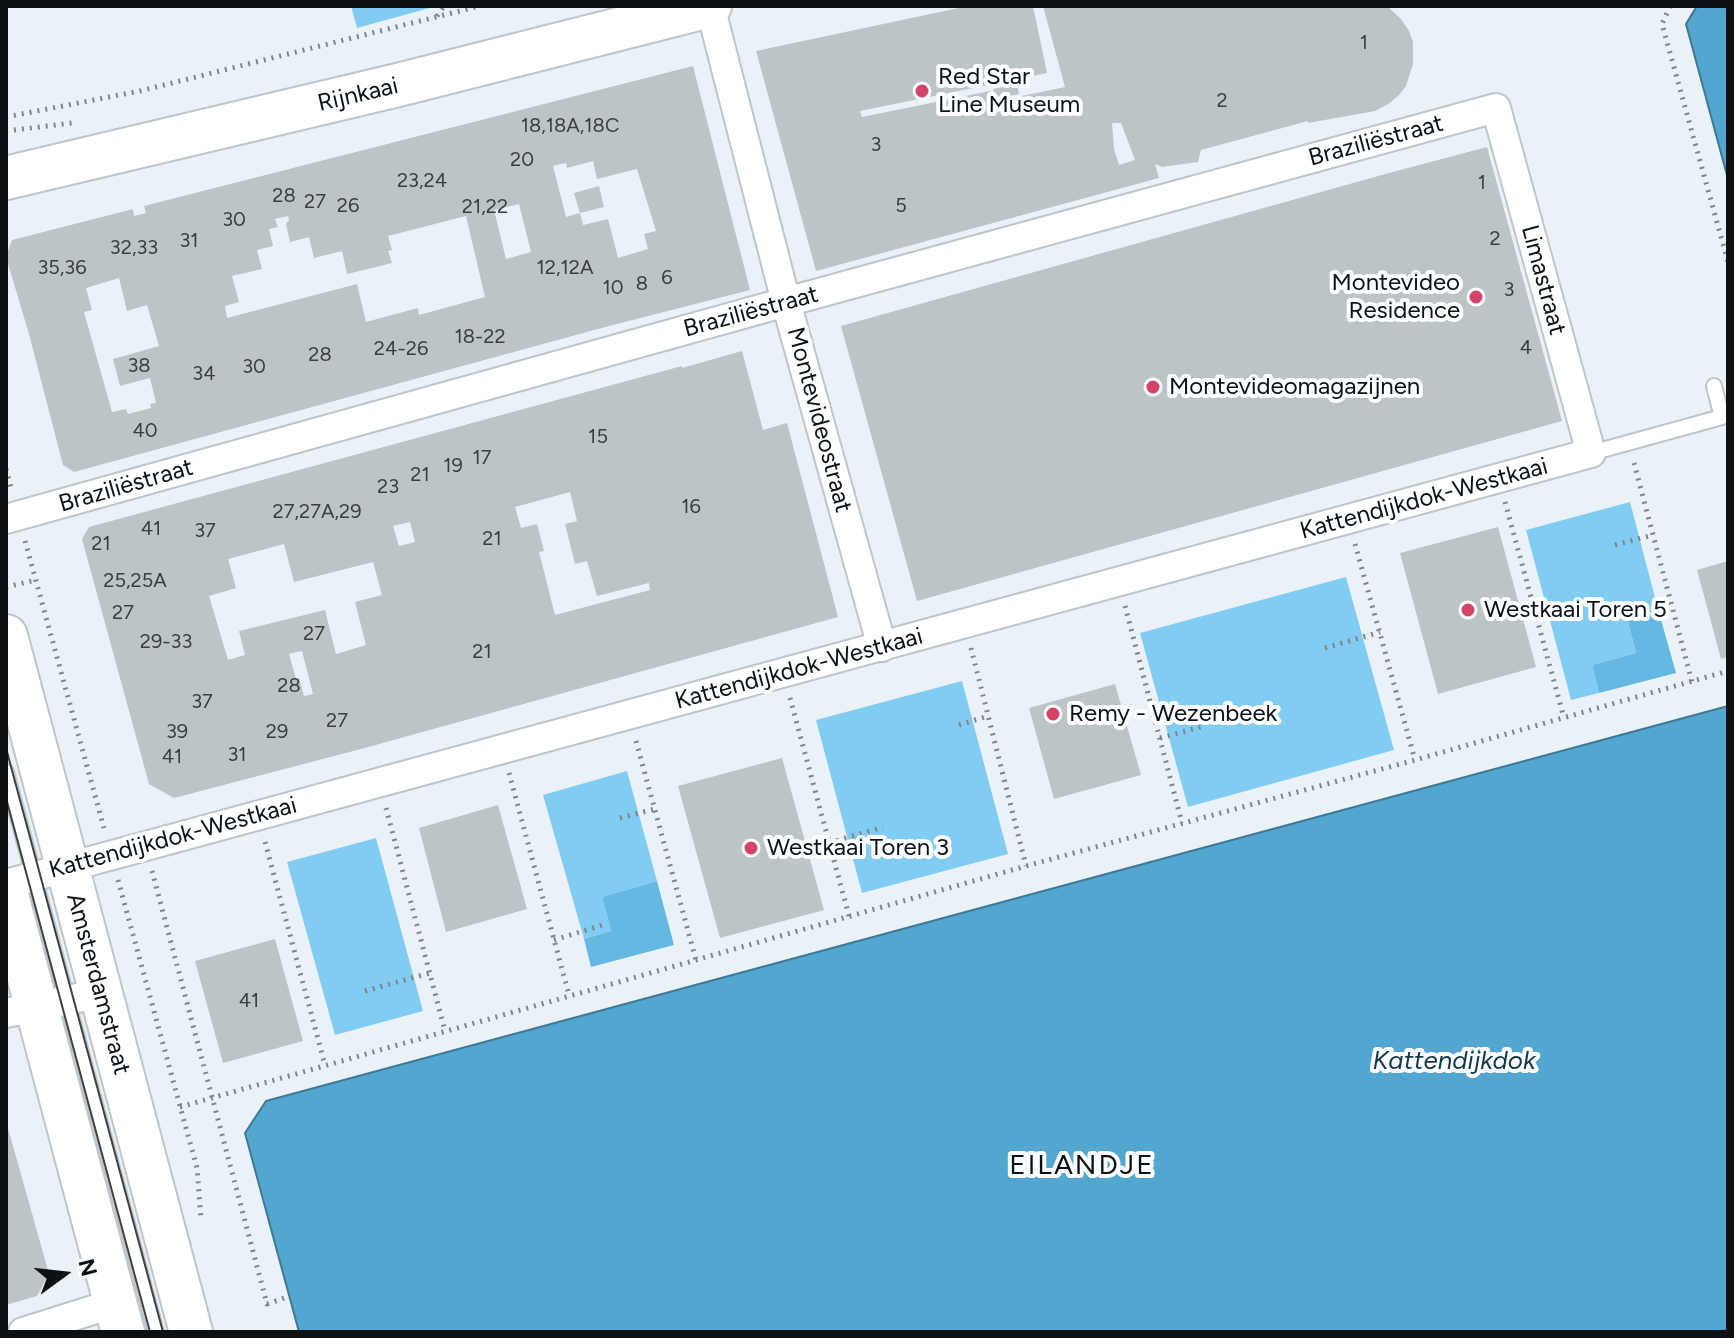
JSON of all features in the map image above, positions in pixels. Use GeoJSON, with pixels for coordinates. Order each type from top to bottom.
{"type":"FeatureCollection","features":[{"type":"Feature","properties":{"kind":"street","name":"Rijnkaai"},"geometry":{"type":"LineString","coordinates":[[6,178],[398,85],[710,6]]}},
{"type":"Feature","properties":{"kind":"street","name":"Montevideostraat"},"geometry":{"type":"LineString","coordinates":[[710,6],[786,302],[882,647]]}},
{"type":"Feature","properties":{"kind":"street","name":"Braziliëstraat"},"geometry":{"type":"LineString","coordinates":[[12,518],[1496,108]]}},
{"type":"Feature","properties":{"kind":"street","name":"Limastraat"},"geometry":{"type":"LineString","coordinates":[[1496,108],[1591,453]]}},
{"type":"Feature","properties":{"kind":"street","name":"Kattendijkdok-Westkaai"},"geometry":{"type":"LineString","coordinates":[[6,884],[35,879],[111,855],[1591,453]]}},
{"type":"Feature","properties":{"kind":"street","name":"Amsterdamstraat"},"geometry":{"type":"LineString","coordinates":[[6,636],[53,1003],[119,1318]]}},
{"type":"Feature","properties":{"kind":"street","name":"Amsterdamstraat"},"geometry":{"type":"LineString","coordinates":[[35,879],[11,933],[53,1003],[191,1332]]}},
{"type":"Feature","properties":{"kind":"street"},"geometry":{"type":"LineString","coordinates":[[23,1332],[119,1318]]}},
{"type":"Feature","properties":{"kind":"lane"},"geometry":{"type":"LineString","coordinates":[[1591,453],[1722,417],[1714,386]]}},
{"type":"Feature","properties":{"kind":"lane"},"geometry":{"type":"LineString","coordinates":[[6,772],[35,879]]}},
{"type":"Feature","properties":{"kind":"lane"},"geometry":{"type":"LineString","coordinates":[[53,1003],[156,1332]]}},
{"type":"Feature","properties":{"kind":"path"},"geometry":{"type":"LineString","coordinates":[[437,17],[444,6]]}},
{"type":"Feature","properties":{"kind":"path"},"geometry":{"type":"LineString","coordinates":[[6,117],[140,91],[480,6]]}},
{"type":"Feature","properties":{"kind":"path"},"geometry":{"type":"LineString","coordinates":[[1670,6],[1662,24],[1728,262]]}},
{"type":"Feature","properties":{"kind":"path"},"geometry":{"type":"LineString","coordinates":[[1628,442],[1692,682]]}},
{"type":"Feature","properties":{"kind":"path"},"geometry":{"type":"LineString","coordinates":[[6,469],[12,518],[36,580],[197,1168],[201,1228]]}},
{"type":"Feature","properties":{"kind":"path"},"geometry":{"type":"LineString","coordinates":[[1499,478],[1564,718]]}},
{"type":"Feature","properties":{"kind":"path"},"geometry":{"type":"LineString","coordinates":[[1349,520],[1415,760]]}},
{"type":"Feature","properties":{"kind":"path"},"geometry":{"type":"LineString","coordinates":[[1615,545],[1653,535]]}},
{"type":"Feature","properties":{"kind":"path"},"geometry":{"type":"LineString","coordinates":[[6,587],[36,580]]}},
{"type":"Feature","properties":{"kind":"path"},"geometry":{"type":"LineString","coordinates":[[1118,582],[1182,823]]}},
{"type":"Feature","properties":{"kind":"path"},"geometry":{"type":"LineString","coordinates":[[965,624],[1026,866]]}},
{"type":"Feature","properties":{"kind":"path"},"geometry":{"type":"LineString","coordinates":[[1325,648],[1380,632]]}},
{"type":"Feature","properties":{"kind":"path"},"geometry":{"type":"LineString","coordinates":[[180,1107],[1026,866],[1728,671]]}},
{"type":"Feature","properties":{"kind":"path"},"geometry":{"type":"LineString","coordinates":[[783,674],[849,916]]}},
{"type":"Feature","properties":{"kind":"path"},"geometry":{"type":"LineString","coordinates":[[629,715],[696,960]]}},
{"type":"Feature","properties":{"kind":"path"},"geometry":{"type":"LineString","coordinates":[[959,725],[988,716]]}},
{"type":"Feature","properties":{"kind":"path"},"geometry":{"type":"LineString","coordinates":[[1160,738],[1201,727]]}},
{"type":"Feature","properties":{"kind":"path"},"geometry":{"type":"LineString","coordinates":[[502,749],[569,996]]}},
{"type":"Feature","properties":{"kind":"path"},"geometry":{"type":"LineString","coordinates":[[379,782],[445,1031]]}},
{"type":"Feature","properties":{"kind":"path"},"geometry":{"type":"LineString","coordinates":[[620,818],[655,809]]}},
{"type":"Feature","properties":{"kind":"path"},"geometry":{"type":"LineString","coordinates":[[258,816],[325,1065]]}},
{"type":"Feature","properties":{"kind":"path"},"geometry":{"type":"LineString","coordinates":[[829,843],[883,827]]}},
{"type":"Feature","properties":{"kind":"path"},"geometry":{"type":"LineString","coordinates":[[146,846],[267,1304],[290,1296]]}},
{"type":"Feature","properties":{"kind":"path"},"geometry":{"type":"LineString","coordinates":[[554,940],[606,924]]}},
{"type":"Feature","properties":{"kind":"path"},"geometry":{"type":"LineString","coordinates":[[365,991],[430,973]]}},
{"type":"Feature","properties":{"kind":"shaded area"},"geometry":{"type":"Polygon","coordinates":[[[351,6],[437,6],[357,28],[351,6]]]}},
{"type":"Feature","properties":{"kind":"shaded area"},"geometry":{"type":"Polygon","coordinates":[[[1630,502],[1658,609],[1627,618],[1636,653],[1592,665],[1599,693],[1571,700],[1526,530],[1630,502]]]}},
{"type":"Feature","properties":{"kind":"shaded area"},"geometry":{"type":"Polygon","coordinates":[[[1346,577],[1394,750],[1188,807],[1140,633],[1346,577]]]}},
{"type":"Feature","properties":{"kind":"shaded area"},"geometry":{"type":"Polygon","coordinates":[[[1658,609],[1676,673],[1599,693],[1592,665],[1636,653],[1627,618],[1658,609]]]}},
{"type":"Feature","properties":{"kind":"shaded area"},"geometry":{"type":"Polygon","coordinates":[[[962,681],[1008,854],[862,893],[816,720],[962,681]]]}},
{"type":"Feature","properties":{"kind":"shaded area"},"geometry":{"type":"Polygon","coordinates":[[[627,771],[657,881],[602,897],[611,931],[584,939],[543,795],[627,771]]]}},
{"type":"Feature","properties":{"kind":"shaded area"},"geometry":{"type":"Polygon","coordinates":[[[376,838],[423,1011],[335,1035],[287,862],[376,838]]]}},
{"type":"Feature","properties":{"kind":"shaded area"},"geometry":{"type":"Polygon","coordinates":[[[657,881],[674,945],[591,967],[584,939],[611,931],[602,897],[657,881]]]}},
{"type":"Feature","properties":{"kind":"water"},"geometry":{"type":"Polygon","coordinates":[[[1697,6],[1728,6],[1728,179],[1686,24],[1697,6]]]}},
{"type":"Feature","properties":{"kind":"water","name":"Kattendijkdok"},"geometry":{"type":"Polygon","coordinates":[[[1728,706],[1728,1332],[299,1332],[245,1133],[266,1101],[1728,706]]]}},
{"type":"Feature","properties":{"kind":"building"},"geometry":{"type":"Polygon","coordinates":[[[968,6],[1033,6],[1047,73],[860,111],[862,117],[990,91],[993,102],[1065,87],[1043,6],[1387,6],[1409,31],[1413,42],[1413,64],[1406,86],[1399,95],[1375,111],[1308,121],[1201,150],[1198,162],[1162,167],[1155,164],[1159,178],[816,271],[756,51],[968,6]],[[1112,123],[1119,165],[1135,160],[1121,123],[1112,123]]]}},
{"type":"Feature","properties":{"kind":"building"},"geometry":{"type":"Polygon","coordinates":[[[693,66],[750,290],[74,472],[63,465],[6,257],[12,240],[133,209],[134,216],[146,213],[144,206],[693,66]],[[593,161],[567,168],[566,163],[553,166],[566,217],[580,213],[583,225],[608,219],[618,258],[648,249],[644,234],[656,231],[637,169],[597,179],[593,161]],[[519,204],[494,210],[506,259],[531,252],[519,204]],[[288,216],[275,219],[278,227],[269,229],[273,246],[257,250],[262,269],[232,276],[239,302],[225,306],[227,318],[357,284],[366,322],[418,308],[419,315],[485,297],[466,216],[388,236],[392,263],[347,274],[342,251],[314,258],[309,237],[290,242],[286,224],[288,216]],[[119,278],[86,288],[92,310],[84,312],[112,412],[126,409],[128,414],[151,408],[150,404],[156,403],[150,378],[120,386],[113,359],[159,346],[147,305],[127,311],[119,278]]]}},
{"type":"Feature","properties":{"kind":"building"},"geometry":{"type":"Polygon","coordinates":[[[1017,84],[1019,94],[995,99],[993,89],[1017,84]]]}},
{"type":"Feature","properties":{"kind":"building","name":"Montevideomagazijnen"},"geometry":{"type":"Polygon","coordinates":[[[1487,147],[1562,421],[917,601],[841,326],[1487,147]]]}},
{"type":"Feature","properties":{"kind":"building"},"geometry":{"type":"Polygon","coordinates":[[[599,186],[604,207],[580,213],[574,193],[599,186]]]}},
{"type":"Feature","properties":{"kind":"building"},"geometry":{"type":"Polygon","coordinates":[[[742,351],[763,430],[787,423],[838,617],[174,798],[149,784],[82,539],[89,527],[742,351]],[[570,492],[515,507],[521,528],[537,524],[544,551],[539,552],[555,615],[650,590],[649,583],[597,596],[587,561],[575,564],[565,524],[577,521],[570,492]],[[410,522],[393,526],[399,546],[415,542],[410,522]],[[284,544],[228,559],[236,588],[209,596],[228,660],[245,655],[239,631],[325,610],[336,654],[366,645],[355,602],[382,595],[373,562],[294,582],[284,544]],[[302,651],[289,654],[304,696],[313,694],[302,651]]]}},
{"type":"Feature","properties":{"kind":"building","name":"Westkaai Toren 5"},"geometry":{"type":"Polygon","coordinates":[[[1498,527],[1536,667],[1438,694],[1400,553],[1498,527]]]}},
{"type":"Feature","properties":{"kind":"building"},"geometry":{"type":"Polygon","coordinates":[[[1728,561],[1728,657],[1721,659],[1697,570],[1728,561]]]}},
{"type":"Feature","properties":{"kind":"building"},"geometry":{"type":"Polygon","coordinates":[[[1115,684],[1141,775],[1054,799],[1029,708],[1115,684]]]}},
{"type":"Feature","properties":{"kind":"building","name":"Westkaai Toren 3"},"geometry":{"type":"Polygon","coordinates":[[[782,758],[824,910],[720,938],[678,786],[782,758]]]}},
{"type":"Feature","properties":{"kind":"building"},"geometry":{"type":"Polygon","coordinates":[[[498,805],[527,909],[446,932],[419,828],[498,805]]]}},
{"type":"Feature","properties":{"kind":"building"},"geometry":{"type":"Polygon","coordinates":[[[275,939],[303,1041],[223,1063],[195,961],[275,939]]]}},
{"type":"Feature","properties":{"kind":"building"},"geometry":{"type":"Polygon","coordinates":[[[6,1121],[49,1274],[37,1296],[6,1305],[6,1121]]]}},
{"type":"Feature","properties":{"kind":"tram line"},"geometry":{"type":"LineString","coordinates":[[6,748],[163,1332]]}},
{"type":"Feature","properties":{"kind":"tram line"},"geometry":{"type":"LineString","coordinates":[[6,798],[150,1332]]}},
{"type":"Feature","properties":{"kind":"place","name":"Red Star Line Museum"},"geometry":{"type":"Point","coordinates":[922,91]}},
{"type":"Feature","properties":{"kind":"place","name":"Montevideo Residence"},"geometry":{"type":"Point","coordinates":[1476,297]}},
{"type":"Feature","properties":{"kind":"place","name":"Montevideomagazijnen"},"geometry":{"type":"Point","coordinates":[1153,387]}},
{"type":"Feature","properties":{"kind":"place","name":"Westkaai Toren 5"},"geometry":{"type":"Point","coordinates":[1468,610]}},
{"type":"Feature","properties":{"kind":"place","name":"Remy - Wezenbeek"},"geometry":{"type":"Point","coordinates":[1053,714]}},
{"type":"Feature","properties":{"kind":"place","name":"Westkaai Toren 3"},"geometry":{"type":"Point","coordinates":[751,848]}},
{"type":"Feature","properties":{"kind":"district","name":"EILANDJE"},"geometry":{"type":"Point","coordinates":[1082,1166]}}]}
